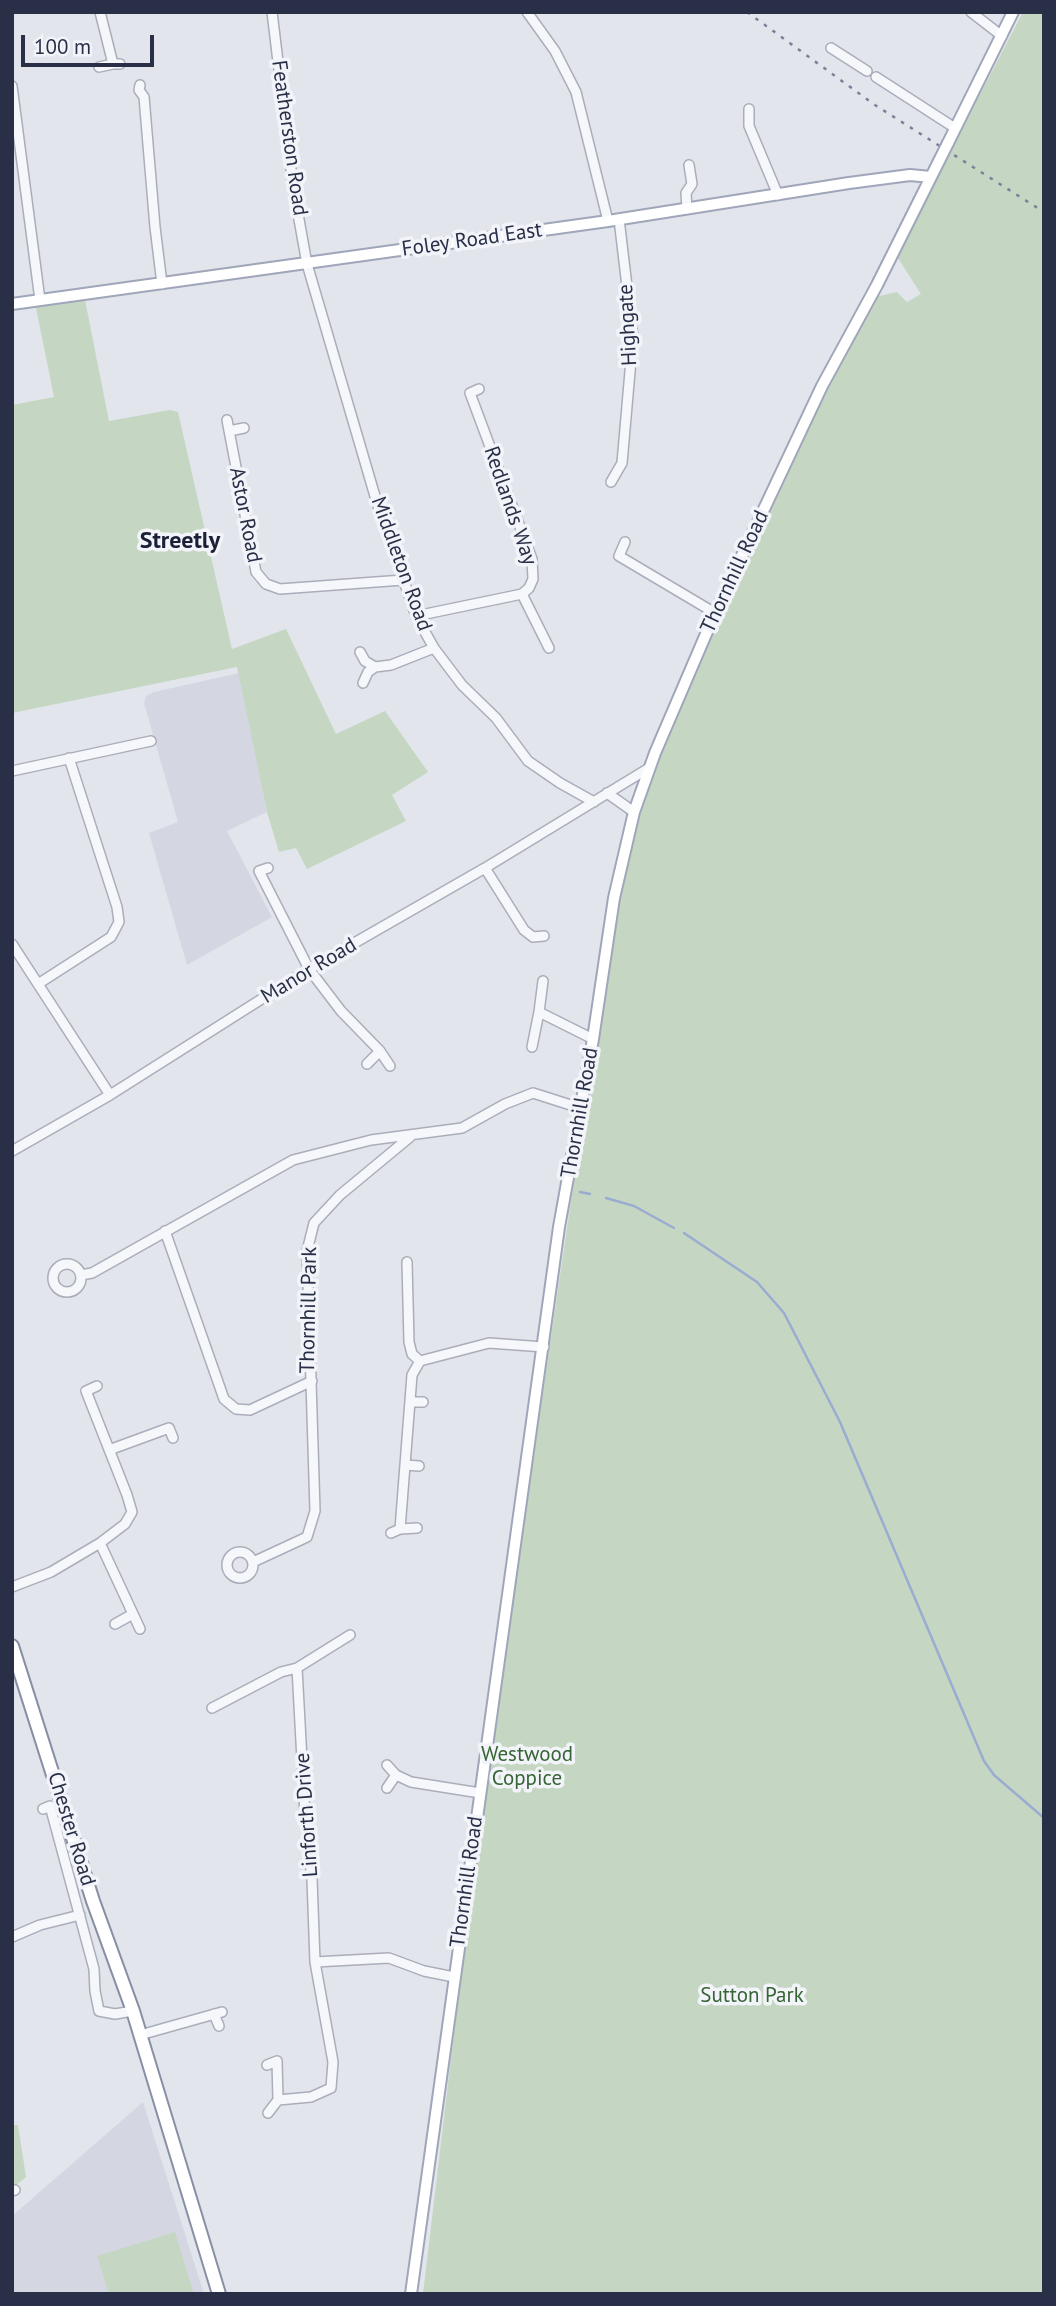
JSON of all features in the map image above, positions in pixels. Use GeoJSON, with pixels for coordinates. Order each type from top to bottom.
{"type":"FeatureCollection","features":[{"type":"Feature","properties":{"kind":"highway","name":"Chester Road"},"geometry":{"type":"LineString","coordinates":[[13,1649],[93,1901],[133,2011],[219,2294]]}},
{"type":"Feature","properties":{"kind":"main road","name":"Thornhill Road"},"geometry":{"type":"LineString","coordinates":[[411,2294],[559,1227],[593,1039],[614,898],[634,811],[649,768],[715,614],[822,386],[877,285],[1013,12]]}},
{"type":"Feature","properties":{"kind":"main road","name":"Foley Road East"},"geometry":{"type":"LineString","coordinates":[[12,304],[307,264],[910,175],[931,177]]}},
{"type":"Feature","properties":{"kind":"street"},"geometry":{"type":"LineString","coordinates":[[99,67],[116,64],[100,12]]}},
{"type":"Feature","properties":{"kind":"street","name":"Featherston Road"},"geometry":{"type":"LineString","coordinates":[[272,12],[293,186],[307,264]]}},
{"type":"Feature","properties":{"kind":"street","name":"Highgate"},"geometry":{"type":"LineString","coordinates":[[527,12],[555,51],[576,92],[613,220],[633,337],[622,463],[611,482]]}},
{"type":"Feature","properties":{"kind":"street"},"geometry":{"type":"LineString","coordinates":[[971,12],[1002,36]]}},
{"type":"Feature","properties":{"kind":"street"},"geometry":{"type":"LineString","coordinates":[[831,48],[867,71]]}},
{"type":"Feature","properties":{"kind":"street"},"geometry":{"type":"LineString","coordinates":[[876,77],[955,128]]}},
{"type":"Feature","properties":{"kind":"street"},"geometry":{"type":"LineString","coordinates":[[141,85],[139,90],[147,96],[155,226],[162,284]]}},
{"type":"Feature","properties":{"kind":"street"},"geometry":{"type":"LineString","coordinates":[[12,86],[40,300]]}},
{"type":"Feature","properties":{"kind":"street"},"geometry":{"type":"LineString","coordinates":[[749,109],[749,126],[778,195]]}},
{"type":"Feature","properties":{"kind":"street"},"geometry":{"type":"LineString","coordinates":[[687,209],[685,192],[692,184],[690,165]]}},
{"type":"Feature","properties":{"kind":"street","name":"Middleton Road"},"geometry":{"type":"LineString","coordinates":[[307,264],[377,503],[416,615],[434,649],[496,718],[528,761],[594,802]]}},
{"type":"Feature","properties":{"kind":"street","name":"Redlands Way"},"geometry":{"type":"LineString","coordinates":[[416,615],[522,594],[529,588],[534,569],[470,393]]}},
{"type":"Feature","properties":{"kind":"street","name":"Astor Road"},"geometry":{"type":"LineString","coordinates":[[227,419],[256,572],[266,584],[280,589],[403,580]]}},
{"type":"Feature","properties":{"kind":"street"},"geometry":{"type":"LineString","coordinates":[[229,431],[244,428]]}},
{"type":"Feature","properties":{"kind":"street"},"geometry":{"type":"LineString","coordinates":[[607,466],[618,471]]}},
{"type":"Feature","properties":{"kind":"street"},"geometry":{"type":"LineString","coordinates":[[625,542],[619,556],[715,614]]}},
{"type":"Feature","properties":{"kind":"street"},"geometry":{"type":"LineString","coordinates":[[522,594],[549,648]]}},
{"type":"Feature","properties":{"kind":"street"},"geometry":{"type":"LineString","coordinates":[[363,683],[368,672],[375,667],[434,649]]}},
{"type":"Feature","properties":{"kind":"street"},"geometry":{"type":"LineString","coordinates":[[360,652],[365,661],[375,667]]}},
{"type":"Feature","properties":{"kind":"street"},"geometry":{"type":"LineString","coordinates":[[12,771],[150,741]]}},
{"type":"Feature","properties":{"kind":"street"},"geometry":{"type":"LineString","coordinates":[[38,984],[111,937],[119,922],[117,907],[69,758]]}},
{"type":"Feature","properties":{"kind":"street","name":"Manor Road"},"geometry":{"type":"LineString","coordinates":[[12,1151],[110,1095],[309,969],[485,868],[649,768]]}},
{"type":"Feature","properties":{"kind":"street"},"geometry":{"type":"LineString","coordinates":[[607,793],[634,811]]}},
{"type":"Feature","properties":{"kind":"street"},"geometry":{"type":"LineString","coordinates":[[268,868],[259,871],[309,969],[341,1012],[380,1051],[390,1066]]}},
{"type":"Feature","properties":{"kind":"street"},"geometry":{"type":"LineString","coordinates":[[485,868],[524,930],[533,937],[544,936]]}},
{"type":"Feature","properties":{"kind":"street"},"geometry":{"type":"LineString","coordinates":[[12,944],[110,1095]]}},
{"type":"Feature","properties":{"kind":"street"},"geometry":{"type":"LineString","coordinates":[[532,1047],[543,981]]}},
{"type":"Feature","properties":{"kind":"street"},"geometry":{"type":"LineString","coordinates":[[539,1012],[593,1039]]}},
{"type":"Feature","properties":{"kind":"street"},"geometry":{"type":"LineString","coordinates":[[367,1064],[380,1051]]}},
{"type":"Feature","properties":{"kind":"street"},"geometry":{"type":"LineString","coordinates":[[81,1275],[92,1273],[293,1160],[371,1140],[462,1128],[505,1104],[533,1093],[580,1108]]}},
{"type":"Feature","properties":{"kind":"street","name":"Thornhill Park"},"geometry":{"type":"LineString","coordinates":[[166,1231],[224,1399],[236,1409],[250,1410],[312,1381],[307,1251],[314,1223],[340,1195],[411,1136]]}},
{"type":"Feature","properties":{"kind":"street"},"geometry":{"type":"LineString","coordinates":[[407,1262],[414,1293],[409,1342],[412,1354],[421,1362]]}},
{"type":"Feature","properties":{"kind":"street"},"geometry":{"type":"LineString","coordinates":[[416,1528],[395,1531],[405,1465],[412,1375],[421,1362],[489,1343],[544,1347]]}},
{"type":"Feature","properties":{"kind":"street"},"geometry":{"type":"LineString","coordinates":[[253,1562],[307,1537],[312,1526],[315,1511],[312,1381]]}},
{"type":"Feature","properties":{"kind":"street"},"geometry":{"type":"LineString","coordinates":[[12,1587],[51,1572],[100,1543],[125,1524],[132,1512],[86,1391],[97,1386]]}},
{"type":"Feature","properties":{"kind":"street"},"geometry":{"type":"LineString","coordinates":[[410,1402],[423,1402]]}},
{"type":"Feature","properties":{"kind":"street"},"geometry":{"type":"LineString","coordinates":[[109,1450],[169,1428],[173,1438]]}},
{"type":"Feature","properties":{"kind":"street"},"geometry":{"type":"LineString","coordinates":[[405,1465],[419,1466]]}},
{"type":"Feature","properties":{"kind":"street"},"geometry":{"type":"LineString","coordinates":[[100,1543],[140,1629]]}},
{"type":"Feature","properties":{"kind":"street"},"geometry":{"type":"LineString","coordinates":[[115,1624],[133,1614]]}},
{"type":"Feature","properties":{"kind":"street"},"geometry":{"type":"LineString","coordinates":[[212,1708],[223,1707],[281,1672],[297,1668],[341,1646],[350,1635]]}},
{"type":"Feature","properties":{"kind":"street","name":"Linforth Drive"},"geometry":{"type":"LineString","coordinates":[[278,2100],[311,2097],[331,2088],[333,2062],[315,1962],[297,1668]]}},
{"type":"Feature","properties":{"kind":"street"},"geometry":{"type":"LineString","coordinates":[[387,1765],[396,1775],[411,1782],[480,1793]]}},
{"type":"Feature","properties":{"kind":"street"},"geometry":{"type":"LineString","coordinates":[[387,1788],[396,1775]]}},
{"type":"Feature","properties":{"kind":"street","name":"Chester Road"},"geometry":{"type":"LineString","coordinates":[[43,1809],[50,1806],[94,1969],[99,2011],[115,2014],[133,2011]]}},
{"type":"Feature","properties":{"kind":"street"},"geometry":{"type":"LineString","coordinates":[[12,1937],[40,1924],[80,1914]]}},
{"type":"Feature","properties":{"kind":"street"},"geometry":{"type":"LineString","coordinates":[[315,1962],[388,1958],[424,1971],[454,1977]]}},
{"type":"Feature","properties":{"kind":"street"},"geometry":{"type":"LineString","coordinates":[[140,2035],[218,2013],[219,2026]]}},
{"type":"Feature","properties":{"kind":"street"},"geometry":{"type":"LineString","coordinates":[[267,2065],[277,2062],[278,2100],[268,2113]]}},
{"type":"Feature","properties":{"kind":"shaded area"},"geometry":{"type":"Polygon","coordinates":[[[239,673],[267,812],[227,831],[272,917],[187,965],[149,833],[178,822],[144,703],[146,696],[154,692],[239,673]]]}},
{"type":"Feature","properties":{"kind":"shaded area"},"geometry":{"type":"Polygon","coordinates":[[[143,2102],[204,2294],[12,2294],[12,2216],[143,2102]]]}},
{"type":"Feature","properties":{"kind":"green space","name":"Sutton Park"},"geometry":{"type":"Polygon","coordinates":[[[1023,12],[1044,12],[1044,2294],[423,2294],[498,1695],[596,1032],[631,842],[656,762],[688,691],[692,673],[725,609],[831,381],[875,297],[897,292],[907,302],[921,294],[896,255],[1023,12]]]}},
{"type":"Feature","properties":{"kind":"green space"},"geometry":{"type":"Polygon","coordinates":[[[84,295],[109,421],[170,410],[178,412],[232,649],[286,629],[336,734],[385,711],[428,772],[392,795],[406,821],[307,869],[296,848],[279,852],[267,812],[237,667],[12,713],[12,405],[54,397],[35,303],[84,295]]]}},
{"type":"Feature","properties":{"kind":"green space"},"geometry":{"type":"Polygon","coordinates":[[[12,2125],[18,2125],[26,2177],[14,2187],[12,2185],[12,2125]]]}},
{"type":"Feature","properties":{"kind":"green space"},"geometry":{"type":"Polygon","coordinates":[[[175,2232],[194,2294],[109,2294],[97,2256],[175,2232]]]}},
{"type":"Feature","properties":{"kind":"waterway"},"geometry":{"type":"LineString","coordinates":[[580,1192],[590,1194]]}},
{"type":"Feature","properties":{"kind":"waterway"},"geometry":{"type":"LineString","coordinates":[[606,1198],[634,1206],[674,1228]]}},
{"type":"Feature","properties":{"kind":"waterway"},"geometry":{"type":"LineString","coordinates":[[684,1233],[757,1282],[784,1313],[840,1422],[984,1761],[994,1775],[1044,1818]]}},
{"type":"Feature","properties":{"kind":"railway"},"geometry":{"type":"LineString","coordinates":[[747,12],[875,105],[1044,212]]}},
{"type":"Feature","properties":{"kind":"district","name":"Streetly"},"geometry":{"type":"Point","coordinates":[180,541]}},
{"type":"Feature","properties":{"kind":"park label","name":"Westwood Coppice"},"geometry":{"type":"Point","coordinates":[527,1767]}}]}
